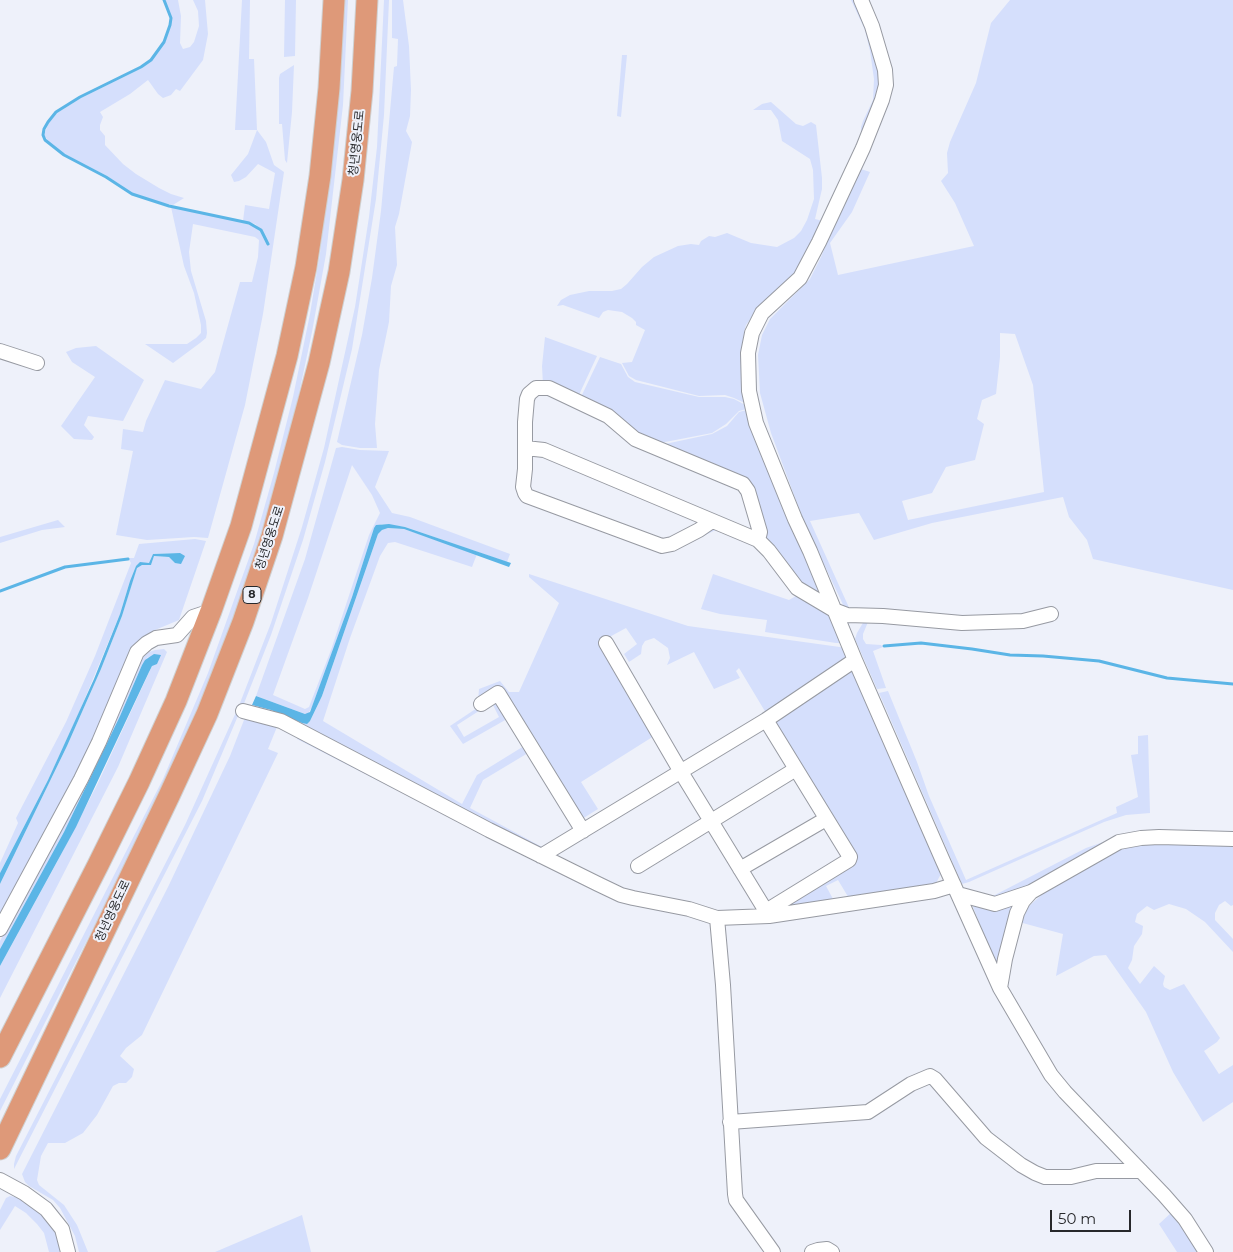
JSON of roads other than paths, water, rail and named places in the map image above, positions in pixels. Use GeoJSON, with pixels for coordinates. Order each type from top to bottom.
{"type":"FeatureCollection","features":[{"type":"Feature","properties":{"kind":"highway"},"geometry":{"type":"LineString","coordinates":[[0,1057],[139,782],[176,701],[241,526],[287,356],[306,267],[320,176],[329,88],[334,0]]}},
{"type":"Feature","properties":{"kind":"highway","name":"청년영웅도로"},"geometry":{"type":"LineString","coordinates":[[0,1149],[207,714],[243,622],[272,536],[320,363],[339,272],[353,180],[362,91],[367,0]]}},
{"type":"Feature","properties":{"kind":"street"},"geometry":{"type":"LineString","coordinates":[[865,3],[878,42],[885,70],[886,85],[878,114],[800,278],[762,313],[752,333],[748,353],[749,391],[756,423],[794,519],[810,551],[855,660],[1000,988],[1052,1075],[1065,1092],[1142,1171],[1185,1219],[1206,1252]]}},
{"type":"Feature","properties":{"kind":"street"},"geometry":{"type":"LineString","coordinates":[[0,351],[38,363]]}},
{"type":"Feature","properties":{"kind":"street"},"geometry":{"type":"LineString","coordinates":[[712,521],[672,544],[662,546],[532,499],[524,490],[524,422],[529,394],[536,388],[549,388],[608,416],[635,439],[743,484],[748,491],[760,532],[758,540]]}},
{"type":"Feature","properties":{"kind":"street"},"geometry":{"type":"LineString","coordinates":[[525,448],[544,450],[758,540],[769,551],[797,588],[846,615],[883,616],[962,623],[1022,621],[1051,614]]}},
{"type":"Feature","properties":{"kind":"street"},"geometry":{"type":"LineString","coordinates":[[0,929],[81,779],[138,652],[147,643],[156,638],[177,634],[193,617],[211,611]]}},
{"type":"Feature","properties":{"kind":"street"},"geometry":{"type":"LineString","coordinates":[[606,643],[710,821],[767,913]]}},
{"type":"Feature","properties":{"kind":"street"},"geometry":{"type":"LineString","coordinates":[[541,856],[766,720],[855,660]]}},
{"type":"Feature","properties":{"kind":"street"},"geometry":{"type":"LineString","coordinates":[[481,704],[498,693],[583,830]]}},
{"type":"Feature","properties":{"kind":"street"},"geometry":{"type":"LineString","coordinates":[[243,711],[281,721],[541,856],[621,895],[689,909],[717,918],[934,891],[956,890],[995,904],[1030,892],[1119,842],[1159,837],[1233,839]]}},
{"type":"Feature","properties":{"kind":"street"},"geometry":{"type":"LineString","coordinates":[[766,720],[850,857],[849,860],[767,913]]}},
{"type":"Feature","properties":{"kind":"street"},"geometry":{"type":"LineString","coordinates":[[638,866],[796,769]]}},
{"type":"Feature","properties":{"kind":"street"},"geometry":{"type":"LineString","coordinates":[[740,870],[826,819]]}},
{"type":"Feature","properties":{"kind":"street"},"geometry":{"type":"LineString","coordinates":[[1000,988],[1005,959],[1017,913],[1030,892]]}},
{"type":"Feature","properties":{"kind":"street"},"geometry":{"type":"LineString","coordinates":[[717,918],[736,1200],[773,1252]]}},
{"type":"Feature","properties":{"kind":"street"},"geometry":{"type":"LineString","coordinates":[[730,1122],[868,1112],[911,1084],[930,1076],[936,1080],[986,1138],[1021,1165],[1036,1173],[1045,1177],[1064,1177],[1096,1171],[1142,1171]]}},
{"type":"Feature","properties":{"kind":"street"},"geometry":{"type":"LineString","coordinates":[[0,1180],[24,1193],[46,1209],[62,1229],[68,1252]]}},
{"type":"Feature","properties":{"kind":"street"},"geometry":{"type":"LineString","coordinates":[[812,1252],[827,1250],[832,1252]]}},
{"type":"Feature","properties":{"kind":"water"},"geometry":{"type":"Polygon","coordinates":[[[389,524],[405,527],[511,563],[509,567],[404,529],[388,528],[382,530],[378,534],[322,696],[310,721],[307,724],[302,723],[271,710],[252,705],[256,696],[305,714],[310,712],[352,597],[374,528],[376,525],[389,524]]]}},
{"type":"Feature","properties":{"kind":"water"},"geometry":{"type":"Polygon","coordinates":[[[180,553],[185,556],[181,564],[175,563],[169,557],[154,556],[151,565],[142,565],[137,568],[122,616],[101,669],[67,746],[0,884],[0,873],[48,780],[94,679],[120,614],[136,566],[140,562],[149,563],[153,554],[180,553]]]}},
{"type":"Feature","properties":{"kind":"water"},"geometry":{"type":"Polygon","coordinates":[[[154,654],[161,655],[157,664],[152,666],[76,827],[0,966],[0,949],[64,832],[120,716],[142,665],[145,660],[154,654]]]}},
{"type":"Feature","properties":{"kind":"waterway"},"geometry":{"type":"LineString","coordinates":[[164,0],[171,18],[170,25],[164,42],[151,60],[141,67],[80,97],[56,112],[44,129],[43,135],[45,140],[64,155],[106,177],[132,194],[169,206],[249,223],[261,230],[268,244]]}},
{"type":"Feature","properties":{"kind":"waterway"},"geometry":{"type":"LineString","coordinates":[[0,591],[65,567],[128,559]]}},
{"type":"Feature","properties":{"kind":"waterway"},"geometry":{"type":"LineString","coordinates":[[884,646],[921,643],[1010,655],[1099,661],[1167,678],[1233,684]]}}]}
